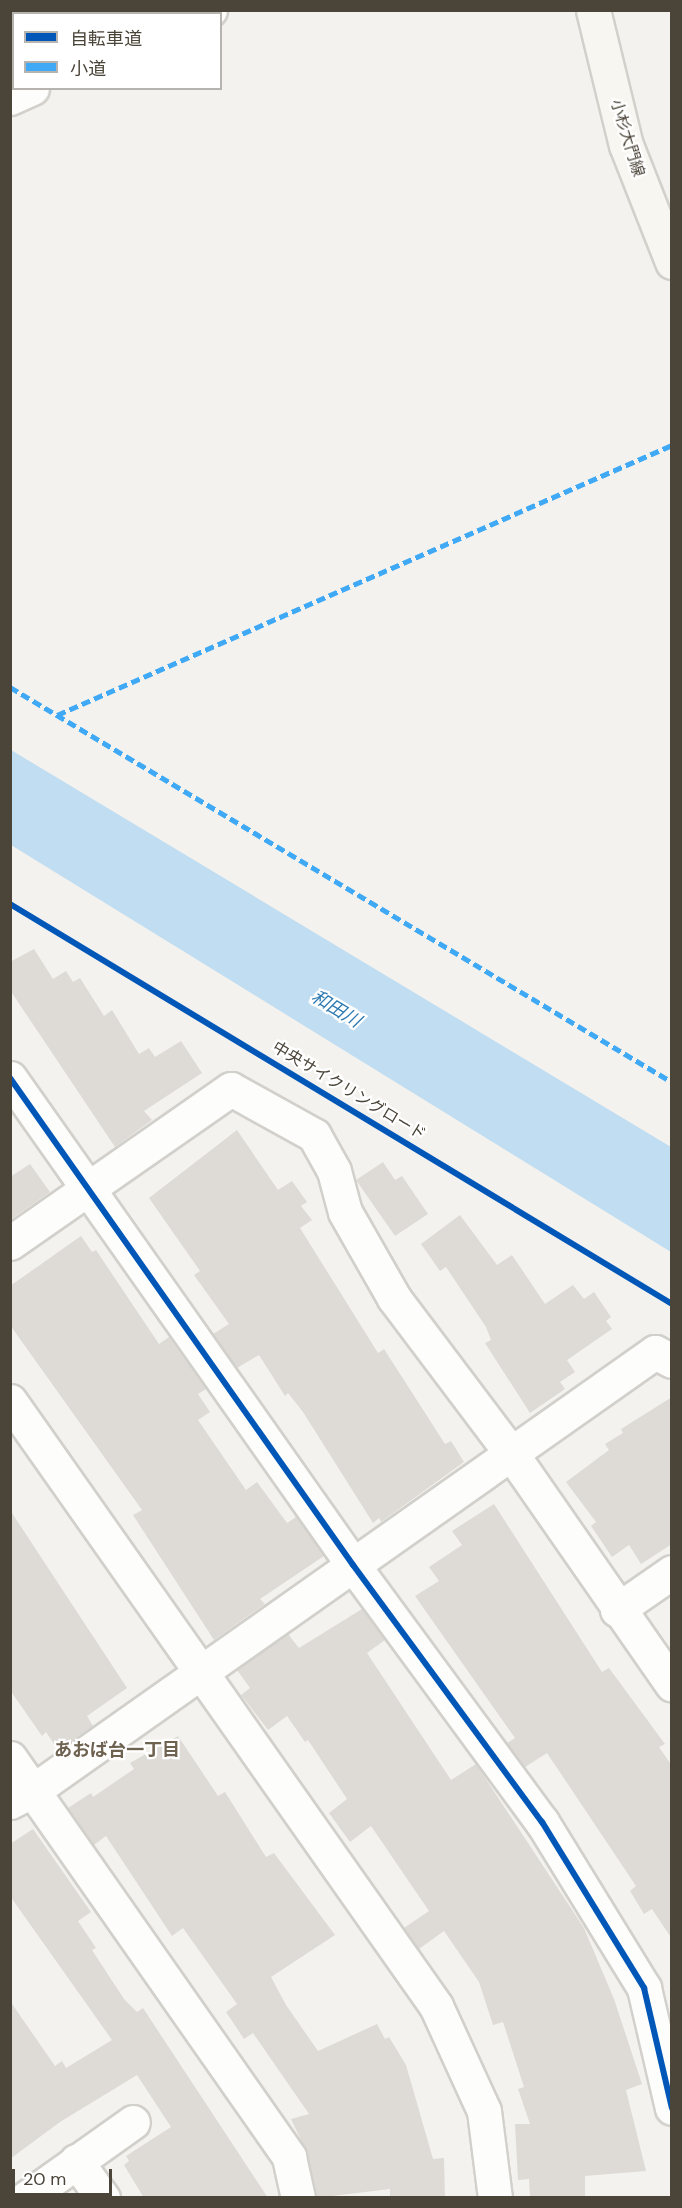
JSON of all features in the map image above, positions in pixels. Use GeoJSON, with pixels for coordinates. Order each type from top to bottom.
{"type":"FeatureCollection","features":[{"type":"Feature","properties":{"kind":"main road","name":"小杉大門線"},"geometry":{"type":"LineString","coordinates":[[593,10],[626,145],[672,262]]}},
{"type":"Feature","properties":{"kind":"street"},"geometry":{"type":"LineString","coordinates":[[10,98],[28,90]]}},
{"type":"Feature","properties":{"kind":"street"},"geometry":{"type":"LineString","coordinates":[[10,1078],[353,1565],[542,1822],[644,1988],[672,2108]]}},
{"type":"Feature","properties":{"kind":"street"},"geometry":{"type":"LineString","coordinates":[[10,1243],[86,1187],[231,1089],[314,1135],[334,1171],[345,1212],[394,1298],[511,1452],[617,1610],[672,1685]]}},
{"type":"Feature","properties":{"kind":"street"},"geometry":{"type":"LineString","coordinates":[[22,1796],[201,1673],[655,1352],[672,1361]]}},
{"type":"Feature","properties":{"kind":"street"},"geometry":{"type":"LineString","coordinates":[[10,1401],[436,2006],[484,2111],[495,2198]]}},
{"type":"Feature","properties":{"kind":"street"},"geometry":{"type":"LineString","coordinates":[[617,1610],[672,1572]]}},
{"type":"Feature","properties":{"kind":"street"},"geometry":{"type":"LineString","coordinates":[[10,1758],[22,1796],[289,2157],[298,2198]]}},
{"type":"Feature","properties":{"kind":"street"},"geometry":{"type":"LineString","coordinates":[[26,2198],[133,2122]]}},
{"type":"Feature","properties":{"kind":"street"},"geometry":{"type":"LineString","coordinates":[[76,2161],[103,2198]]}},
{"type":"Feature","properties":{"kind":"water","name":"和田川"},"geometry":{"type":"Polygon","coordinates":[[[11,750],[671,1147],[671,1252],[11,845],[11,750]]]}},
{"type":"Feature","properties":{"kind":"building"},"geometry":{"type":"Polygon","coordinates":[[[34,949],[53,979],[66,971],[73,982],[80,978],[104,1016],[112,1010],[139,1054],[149,1048],[155,1057],[181,1041],[202,1073],[144,1111],[152,1120],[115,1147],[10,990],[10,962],[34,949]]]}},
{"type":"Feature","properties":{"kind":"building"},"geometry":{"type":"Polygon","coordinates":[[[237,1130],[278,1190],[292,1181],[307,1202],[301,1206],[312,1220],[300,1228],[378,1353],[384,1349],[445,1444],[451,1441],[464,1462],[381,1522],[379,1518],[373,1523],[303,1412],[288,1393],[285,1396],[259,1355],[237,1368],[213,1334],[229,1324],[194,1275],[200,1271],[149,1198],[237,1130]]]}},
{"type":"Feature","properties":{"kind":"building"},"geometry":{"type":"Polygon","coordinates":[[[383,1162],[395,1180],[402,1176],[428,1214],[395,1236],[356,1180],[383,1162]]]}},
{"type":"Feature","properties":{"kind":"building"},"geometry":{"type":"Polygon","coordinates":[[[30,1164],[50,1192],[10,1220],[10,1177],[30,1164]]]}},
{"type":"Feature","properties":{"kind":"building"},"geometry":{"type":"Polygon","coordinates":[[[460,1215],[497,1265],[512,1255],[545,1304],[573,1285],[584,1299],[594,1292],[611,1317],[606,1321],[612,1329],[567,1360],[575,1372],[560,1382],[565,1389],[530,1413],[485,1343],[491,1340],[486,1327],[446,1267],[440,1271],[421,1244],[460,1215]]]}},
{"type":"Feature","properties":{"kind":"building"},"geometry":{"type":"Polygon","coordinates":[[[81,1236],[92,1252],[96,1250],[159,1344],[169,1337],[206,1389],[198,1394],[210,1412],[198,1420],[246,1490],[257,1482],[287,1523],[296,1517],[324,1556],[260,1599],[265,1604],[214,1640],[133,1515],[142,1510],[10,1325],[10,1286],[81,1236]]]}},
{"type":"Feature","properties":{"kind":"building"},"geometry":{"type":"Polygon","coordinates":[[[672,1397],[672,1544],[641,1564],[629,1545],[612,1557],[591,1526],[596,1522],[566,1482],[609,1450],[605,1444],[623,1433],[621,1429],[672,1397]]]}},
{"type":"Feature","properties":{"kind":"building"},"geometry":{"type":"Polygon","coordinates":[[[494,1504],[602,1672],[609,1668],[665,1744],[659,1747],[672,1766],[672,1939],[652,1909],[644,1914],[630,1891],[636,1886],[547,1753],[525,1767],[507,1743],[515,1738],[415,1596],[439,1581],[429,1567],[462,1545],[452,1531],[494,1504]]]}},
{"type":"Feature","properties":{"kind":"building"},"geometry":{"type":"Polygon","coordinates":[[[10,1510],[127,1688],[87,1716],[93,1726],[58,1750],[46,1732],[42,1736],[10,1690],[10,1510]]]}},
{"type":"Feature","properties":{"kind":"building"},"geometry":{"type":"Polygon","coordinates":[[[362,1609],[385,1640],[367,1653],[451,1780],[476,1764],[584,1928],[614,1999],[642,2084],[626,2090],[646,2171],[585,2176],[585,2198],[530,2198],[529,2179],[518,2180],[515,2124],[530,2124],[518,2089],[524,2087],[503,2022],[493,2025],[479,1982],[444,1931],[419,1949],[404,1928],[429,1911],[371,1826],[350,1842],[329,1813],[347,1799],[308,1740],[305,1742],[287,1716],[268,1730],[241,1695],[250,1688],[237,1670],[288,1634],[299,1648],[362,1609]]]}},
{"type":"Feature","properties":{"kind":"building"},"geometry":{"type":"Polygon","coordinates":[[[178,1736],[218,1796],[225,1792],[266,1857],[274,1853],[335,1935],[271,1977],[286,2005],[318,2051],[377,2024],[385,2039],[389,2037],[406,2065],[433,2159],[444,2158],[445,2198],[390,2198],[390,2189],[316,2198],[307,2153],[291,2119],[309,2114],[253,2033],[244,2039],[226,2012],[237,2004],[183,1928],[172,1936],[106,1836],[94,1845],[68,1808],[91,1793],[93,1797],[134,1769],[130,1763],[178,1736]]]}},
{"type":"Feature","properties":{"kind":"building"},"geometry":{"type":"Polygon","coordinates":[[[33,1829],[91,1912],[78,1921],[96,1948],[92,1950],[124,1999],[137,2012],[143,2008],[268,2198],[144,2198],[124,2165],[129,2161],[126,2156],[171,2127],[137,2075],[60,2122],[10,2159],[10,2001],[55,2066],[62,2061],[66,2068],[112,2040],[10,1896],[10,1844],[33,1829]]]}},
{"type":"Feature","properties":{"kind":"marked path"},"geometry":{"type":"LineString","coordinates":[[57,715],[672,445]]}},
{"type":"Feature","properties":{"kind":"marked path"},"geometry":{"type":"LineString","coordinates":[[10,687],[672,1082]]}},
{"type":"Feature","properties":{"kind":"cycle path","name":"中央サイクリングロード"},"geometry":{"type":"LineString","coordinates":[[10,904],[672,1304]]}},
{"type":"Feature","properties":{"kind":"cycle path"},"geometry":{"type":"LineString","coordinates":[[10,1078],[353,1565],[542,1822],[644,1988],[672,2108]]}},
{"type":"Feature","properties":{"kind":"district","name":"あおば台一丁目"},"geometry":{"type":"Point","coordinates":[117,1750]}}]}
